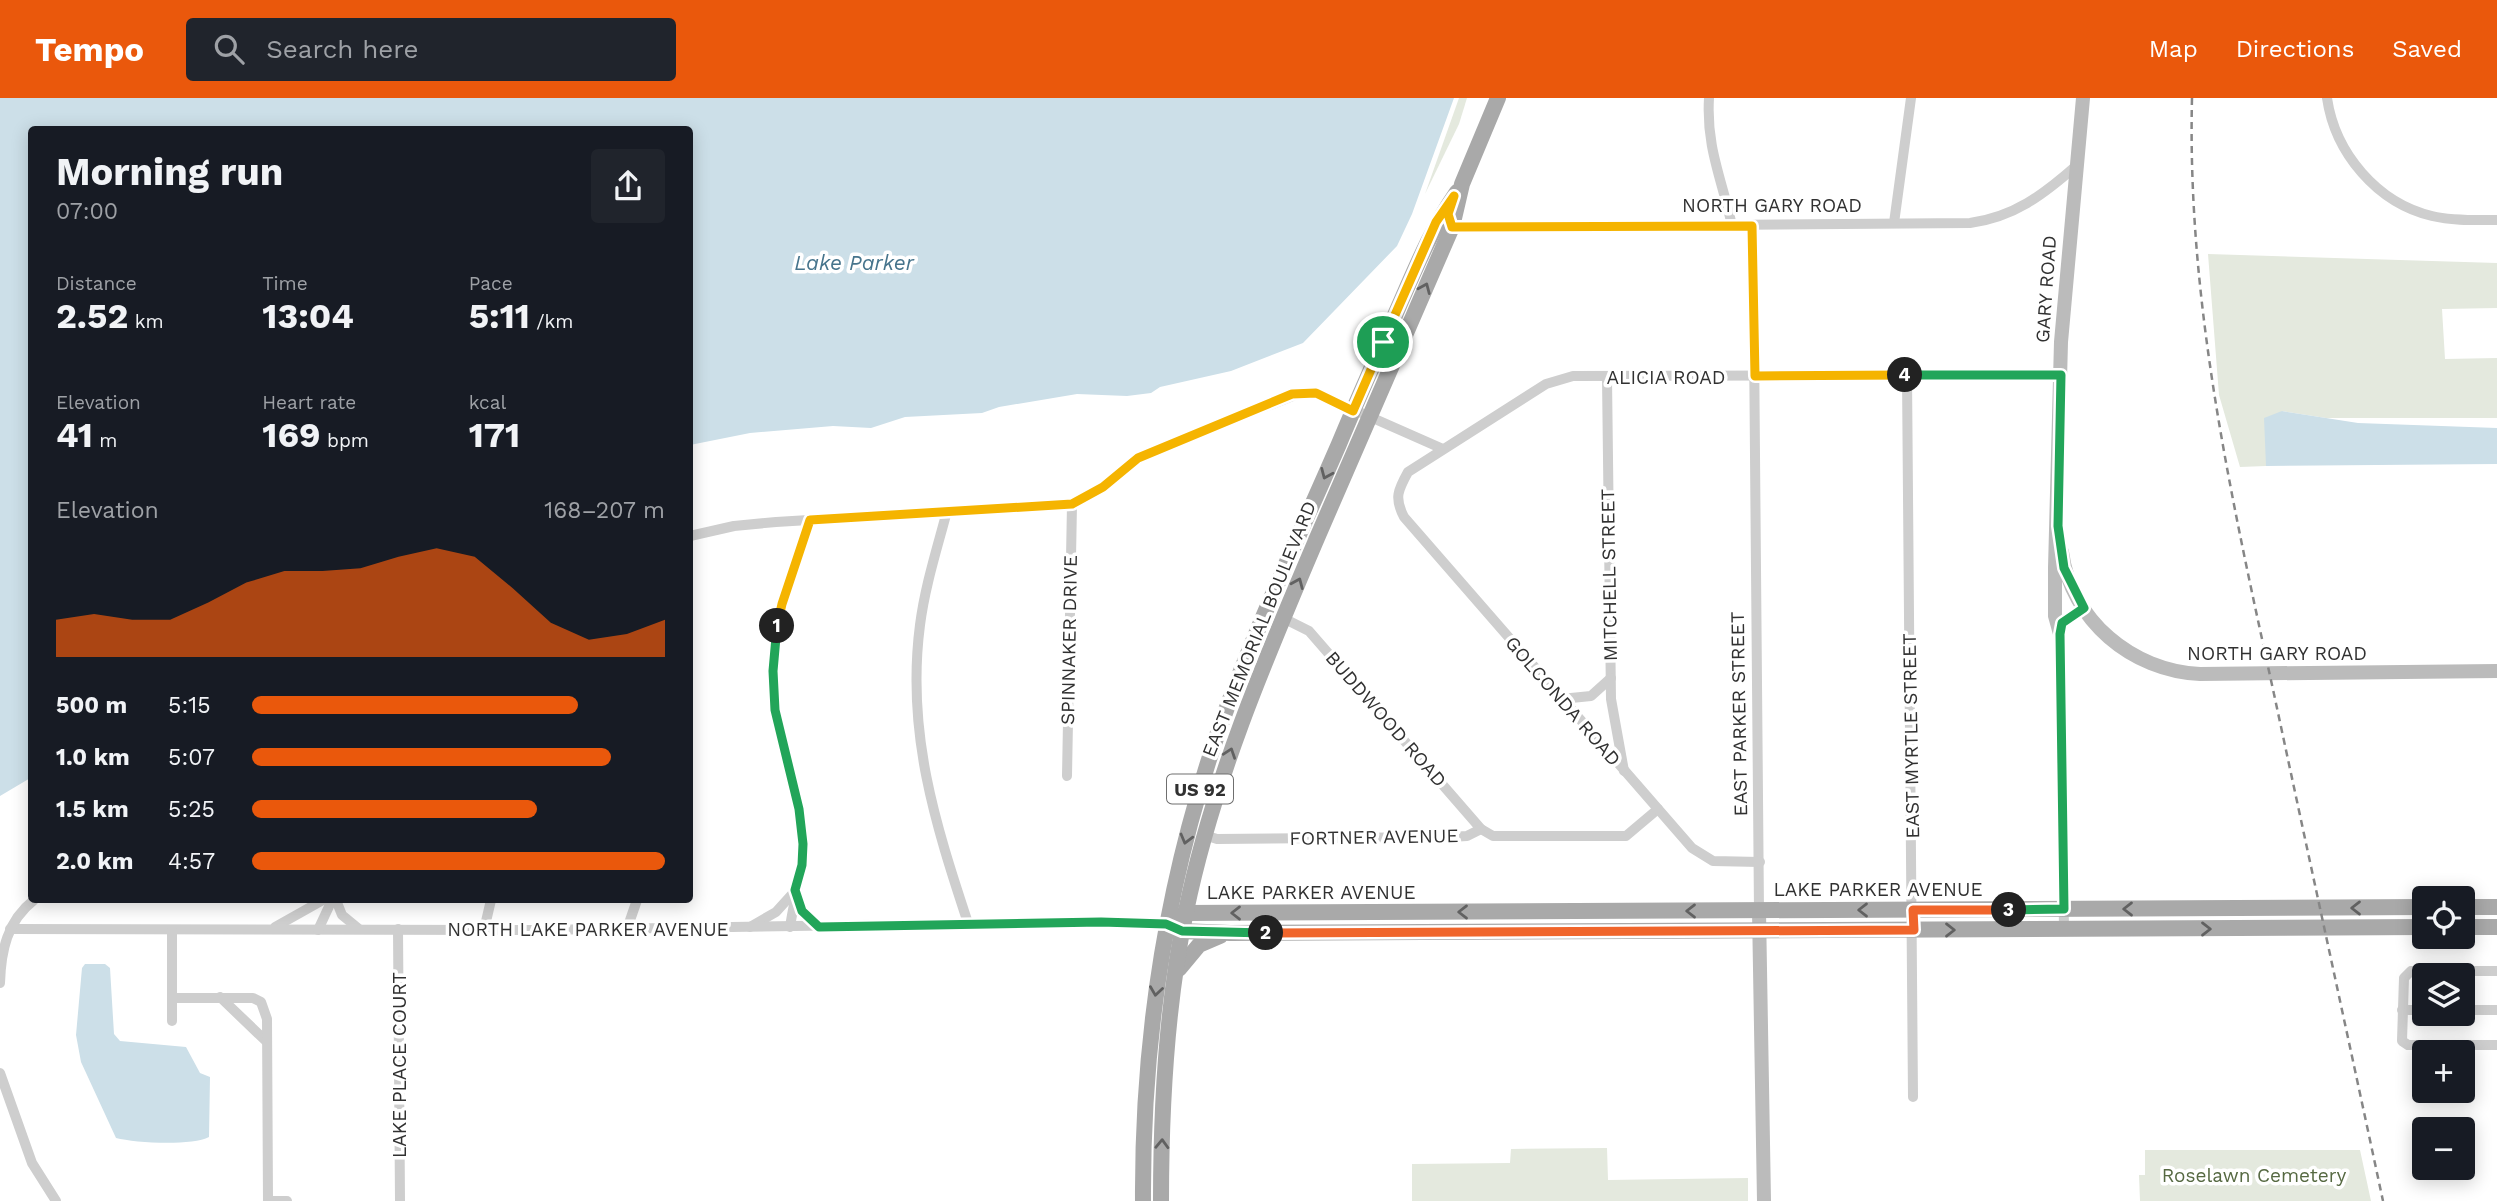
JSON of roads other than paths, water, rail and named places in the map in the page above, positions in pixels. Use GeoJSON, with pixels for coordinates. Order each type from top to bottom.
{"type":"FeatureCollection","features":[{"type":"Feature","properties":{"kind":"main road","name":"EAST MEMORIAL BOULEVARD"},"geometry":{"type":"LineString","coordinates":[[1143,1201],[1147,1063],[1166,924],[1192,817],[1221,723],[1436,222],[1458,190],[1498,98]]}},
{"type":"Feature","properties":{"kind":"main road","name":"GARY ROAD"},"geometry":{"type":"LineString","coordinates":[[2058,526],[2061,375],[2083,98]]}},
{"type":"Feature","properties":{"kind":"main road","name":"EAST MEMORIAL BOULEVARD"},"geometry":{"type":"LineString","coordinates":[[1161,1201],[1164,1087],[1175,978],[1185,913],[1204,835],[1231,748],[1283,618],[1452,227],[1458,190]]}},
{"type":"Feature","properties":{"kind":"main road","name":"NORTH GARY ROAD"},"geometry":{"type":"LineString","coordinates":[[2058,526],[2064,568],[2084,608],[2108,638],[2130,654],[2154,665],[2189,673],[2497,671]]}},
{"type":"Feature","properties":{"kind":"main road"},"geometry":{"type":"LineString","coordinates":[[2058,526],[2055,617],[2060,634]]}},
{"type":"Feature","properties":{"kind":"main road","name":"LAKE PARKER AVENUE"},"geometry":{"type":"LineString","coordinates":[[1166,924],[1185,913],[2412,907]]}},
{"type":"Feature","properties":{"kind":"main road"},"geometry":{"type":"LineString","coordinates":[[2475,907],[2497,907]]}},
{"type":"Feature","properties":{"kind":"main road","name":"EAST PARKER STREET"},"geometry":{"type":"LineString","coordinates":[[1759,911],[1764,1201]]}},
{"type":"Feature","properties":{"kind":"main road","name":"LAKE PARKER AVENUE"},"geometry":{"type":"LineString","coordinates":[[1166,924],[1182,931],[1230,933],[2412,928]]}},
{"type":"Feature","properties":{"kind":"main road"},"geometry":{"type":"LineString","coordinates":[[2475,927],[2497,927]]}},
{"type":"Feature","properties":{"kind":"main road"},"geometry":{"type":"LineString","coordinates":[[1175,978],[1186,958],[1199,944],[1230,933]]}},
{"type":"Feature","properties":{"kind":"street"},"geometry":{"type":"LineString","coordinates":[[1709,98],[1714,167],[1732,226]]}},
{"type":"Feature","properties":{"kind":"street"},"geometry":{"type":"LineString","coordinates":[[1894,223],[1911,98]]}},
{"type":"Feature","properties":{"kind":"street"},"geometry":{"type":"LineString","coordinates":[[2327,98],[2334,129],[2358,169],[2372,185],[2412,209],[2444,218],[2497,220]]}},
{"type":"Feature","properties":{"kind":"street","name":"NORTH GARY ROAD"},"geometry":{"type":"LineString","coordinates":[[1452,227],[1970,223],[2008,215],[2043,196],[2076,166]]}},
{"type":"Feature","properties":{"kind":"street","name":"EAST PARKER STREET"},"geometry":{"type":"LineString","coordinates":[[1752,226],[1759,911]]}},
{"type":"Feature","properties":{"kind":"street","name":"EAST MYRTLE STREET"},"geometry":{"type":"LineString","coordinates":[[1907,375],[1914,930],[1913,1097]]}},
{"type":"Feature","properties":{"kind":"street","name":"ALICIA ROAD"},"geometry":{"type":"LineString","coordinates":[[1397,494],[1408,472],[1553,382],[1573,376],[2061,375]]}},
{"type":"Feature","properties":{"kind":"street","name":"MITCHELL STREET"},"geometry":{"type":"LineString","coordinates":[[1607,378],[1611,699],[1624,772]]}},
{"type":"Feature","properties":{"kind":"street"},"geometry":{"type":"LineString","coordinates":[[693,535],[734,526],[1072,504],[1103,487],[1138,458],[1292,394],[1316,393],[1443,449]]}},
{"type":"Feature","properties":{"kind":"street","name":"GOLCONDA ROAD"},"geometry":{"type":"LineString","coordinates":[[1397,494],[1404,517],[1624,772],[1702,855],[1713,860],[1760,862]]}},
{"type":"Feature","properties":{"kind":"street","name":"SPINNAKER DRIVE"},"geometry":{"type":"LineString","coordinates":[[1067,776],[1072,504]]}},
{"type":"Feature","properties":{"kind":"street"},"geometry":{"type":"LineString","coordinates":[[947,511],[920,627],[919,740],[933,816],[968,923]]}},
{"type":"Feature","properties":{"kind":"street"},"geometry":{"type":"LineString","coordinates":[[790,927],[795,890],[802,865],[802,826],[775,710],[774,661],[782,604],[810,520]]}},
{"type":"Feature","properties":{"kind":"street"},"geometry":{"type":"LineString","coordinates":[[2064,930],[2060,634],[2062,623],[2084,608]]}},
{"type":"Feature","properties":{"kind":"street","name":"BUDDWOOD ROAD"},"geometry":{"type":"LineString","coordinates":[[1283,618],[1309,631],[1482,829]]}},
{"type":"Feature","properties":{"kind":"street"},"geometry":{"type":"LineString","coordinates":[[1561,699],[1591,696],[1611,678]]}},
{"type":"Feature","properties":{"kind":"street","name":"FORTNER AVENUE"},"geometry":{"type":"LineString","coordinates":[[1204,835],[1217,839],[1451,838],[1467,836],[1482,829],[1493,836],[1504,837],[1621,836],[1632,832],[1658,809]]}},
{"type":"Feature","properties":{"kind":"street"},"geometry":{"type":"LineString","coordinates":[[795,890],[802,911],[819,927]]}},
{"type":"Feature","properties":{"kind":"street"},"geometry":{"type":"LineString","coordinates":[[747,928],[776,912],[795,890]]}},
{"type":"Feature","properties":{"kind":"street"},"geometry":{"type":"LineString","coordinates":[[0,983],[1,954],[10,929],[32,903]]}},
{"type":"Feature","properties":{"kind":"street"},"geometry":{"type":"LineString","coordinates":[[269,929],[318,903]]}},
{"type":"Feature","properties":{"kind":"street"},"geometry":{"type":"LineString","coordinates":[[318,930],[332,903]]}},
{"type":"Feature","properties":{"kind":"street"},"geometry":{"type":"LineString","coordinates":[[336,903],[342,915],[359,929]]}},
{"type":"Feature","properties":{"kind":"street"},"geometry":{"type":"LineString","coordinates":[[484,930],[490,903]]}},
{"type":"Feature","properties":{"kind":"street"},"geometry":{"type":"LineString","coordinates":[[627,929],[636,903]]}},
{"type":"Feature","properties":{"kind":"street","name":"NORTH LAKE PARKER AVENUE"},"geometry":{"type":"LineString","coordinates":[[10,929],[484,930],[968,923],[1166,924]]}},
{"type":"Feature","properties":{"kind":"street","name":"LAKE PLACE COURT"},"geometry":{"type":"LineString","coordinates":[[398,929],[400,1201]]}},
{"type":"Feature","properties":{"kind":"street"},"geometry":{"type":"LineString","coordinates":[[172,930],[172,1021]]}},
{"type":"Feature","properties":{"kind":"street"},"geometry":{"type":"LineString","coordinates":[[2497,971],[2411,971],[2404,978],[2402,1010],[2402,1041],[2408,1045],[2497,1045]]}},
{"type":"Feature","properties":{"kind":"street"},"geometry":{"type":"LineString","coordinates":[[220,997],[267,1042]]}},
{"type":"Feature","properties":{"kind":"street"},"geometry":{"type":"LineString","coordinates":[[172,998],[253,998],[261,1002],[267,1020],[270,1201],[287,1201]]}},
{"type":"Feature","properties":{"kind":"street"},"geometry":{"type":"LineString","coordinates":[[2402,1010],[2412,1010]]}},
{"type":"Feature","properties":{"kind":"street"},"geometry":{"type":"LineString","coordinates":[[2475,1010],[2497,1010]]}},
{"type":"Feature","properties":{"kind":"street"},"geometry":{"type":"LineString","coordinates":[[0,1073],[32,1163],[53,1199]]}},
{"type":"Feature","properties":{"kind":"water","name":"Lake Parker"},"geometry":{"type":"Polygon","coordinates":[[[0,98],[1454,98],[1412,214],[1397,246],[1303,343],[1231,371],[1160,387],[1151,393],[1127,396],[1077,394],[999,407],[982,413],[905,417],[871,428],[833,426],[750,433],[693,444],[693,126],[28,126],[28,779],[0,796],[0,98]]]}},
{"type":"Feature","properties":{"kind":"water"},"geometry":{"type":"Polygon","coordinates":[[[2282,411],[2358,423],[2497,428],[2497,464],[2266,466],[2264,418],[2282,411]]]}},
{"type":"Feature","properties":{"kind":"water"},"geometry":{"type":"Polygon","coordinates":[[[85,964],[105,964],[110,968],[114,1034],[120,1041],[186,1047],[200,1073],[210,1077],[209,1137],[190,1142],[163,1143],[116,1138],[81,1062],[76,1035],[82,968],[85,964]]]}},
{"type":"Feature","properties":{"kind":"railway"},"geometry":{"type":"LineString","coordinates":[[2192,98],[2192,174],[2197,249],[2215,398],[2242,546],[2383,1201]]}},
{"type":"Feature","properties":{"kind":"park label","name":"Roselawn Cemetery"},"geometry":{"type":"Point","coordinates":[2254,1175]}}]}
